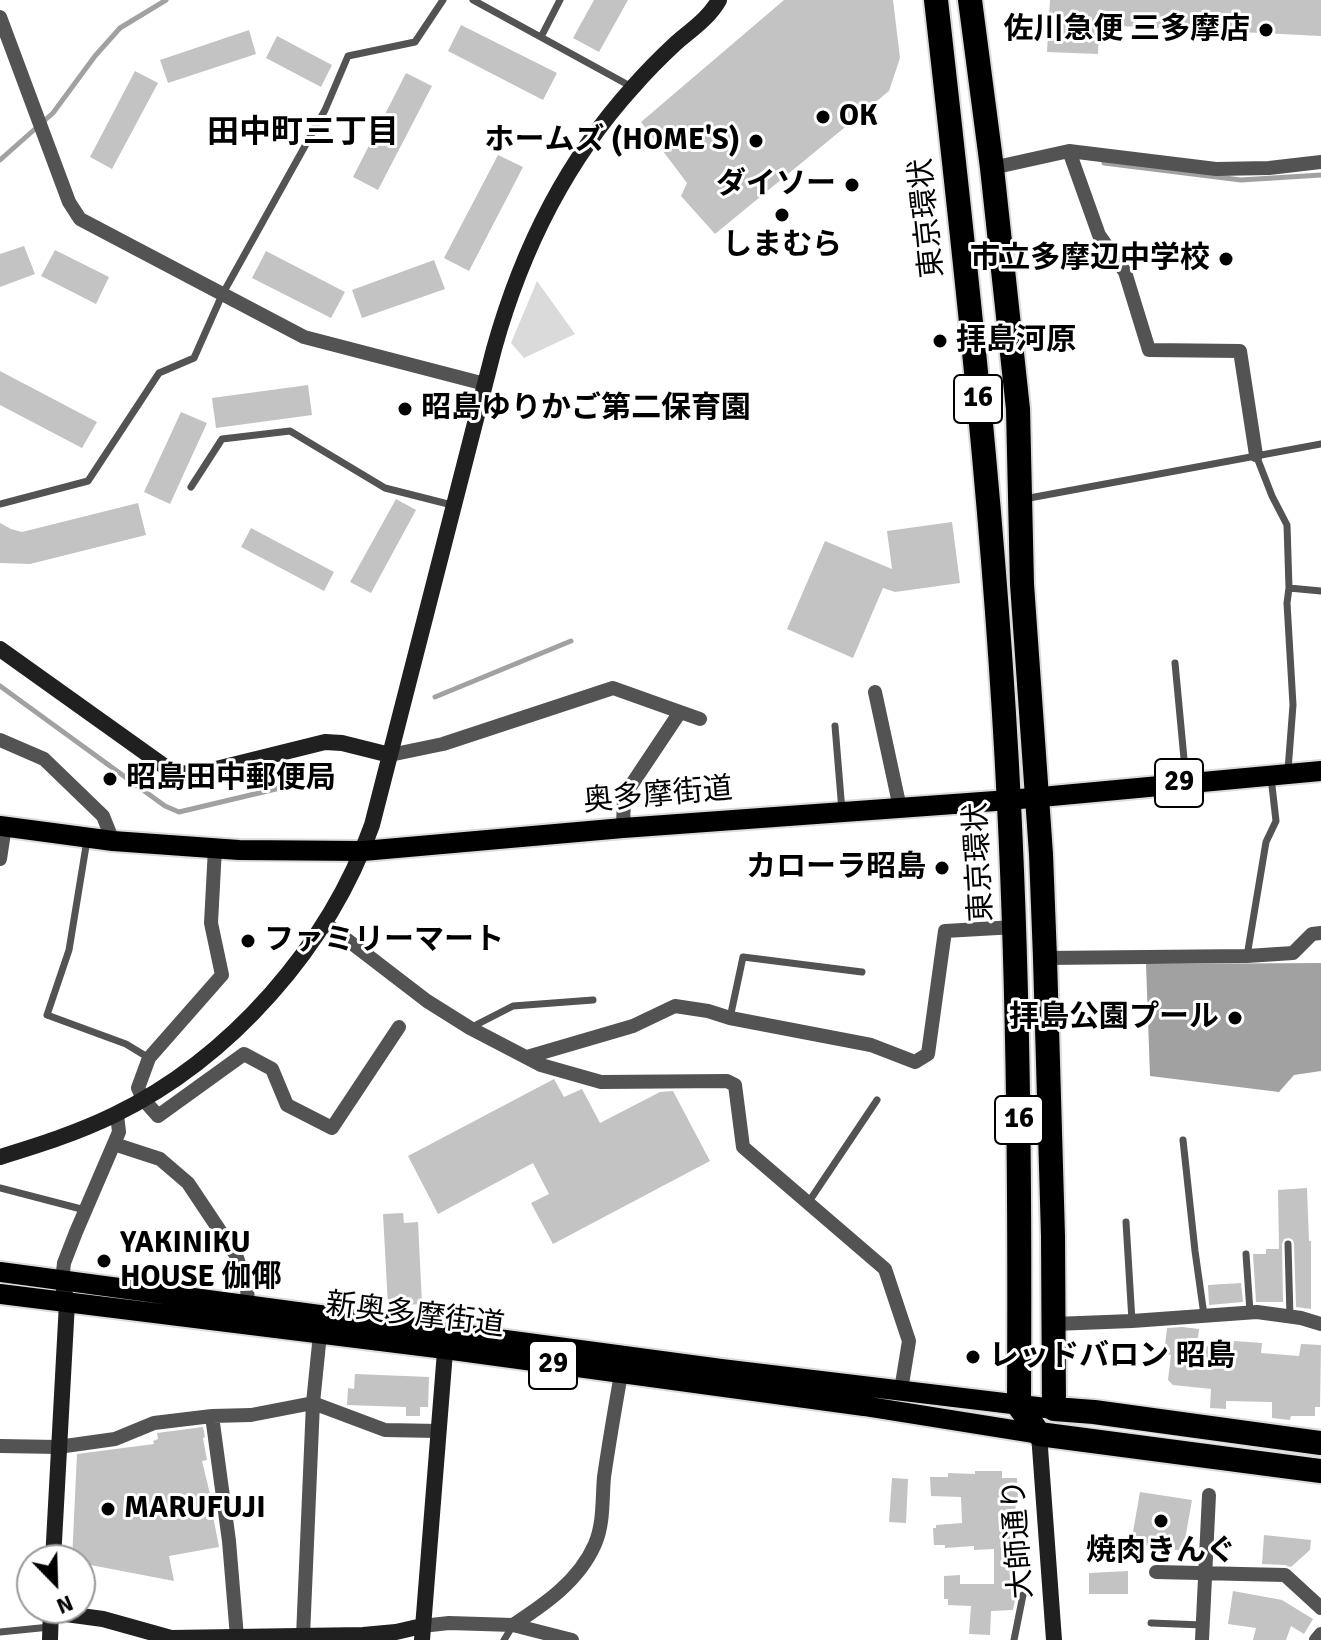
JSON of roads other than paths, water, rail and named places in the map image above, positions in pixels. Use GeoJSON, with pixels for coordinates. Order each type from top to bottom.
{"type":"FeatureCollection","features":[{"type":"Feature","properties":{"kind":"highway","name":"東京環状"},"geometry":{"type":"LineString","coordinates":[[936,0],[988,504],[1009,800],[1018,1059],[1019,1406]]}},
{"type":"Feature","properties":{"kind":"highway","name":"東京環状"},"geometry":{"type":"LineString","coordinates":[[970,0],[1018,409],[1022,584],[1045,958],[1054,1409]]}},
{"type":"Feature","properties":{"kind":"highway"},"geometry":{"type":"LineString","coordinates":[[1019,1406],[1039,1434],[1321,1471]]}},
{"type":"Feature","properties":{"kind":"highway"},"geometry":{"type":"LineString","coordinates":[[1039,1434],[1054,1409],[1321,1443]]}},
{"type":"Feature","properties":{"kind":"main road","name":"奥多摩街道"},"geometry":{"type":"LineString","coordinates":[[3,826],[113,841],[266,852],[363,851],[623,828],[1009,800],[1321,771]]}},
{"type":"Feature","properties":{"kind":"main road","name":"29"},"geometry":{"type":"LineString","coordinates":[[0,1272],[248,1305],[446,1341],[1054,1409]]}},
{"type":"Feature","properties":{"kind":"main road","name":"29"},"geometry":{"type":"LineString","coordinates":[[0,1294],[67,1303]]}},
{"type":"Feature","properties":{"kind":"main road","name":"新奥多摩街道"},"geometry":{"type":"LineString","coordinates":[[67,1303],[320,1334],[446,1341],[621,1374],[864,1406],[1039,1434]]}},
{"type":"Feature","properties":{"kind":"street"},"geometry":{"type":"LineString","coordinates":[[0,1157],[72,1134],[117,1114],[180,1075],[235,1031],[292,969],[324,922],[363,851],[372,825],[485,384],[513,286],[539,225],[582,151],[606,119],[633,87],[672,46],[710,13],[719,0]]}},
{"type":"Feature","properties":{"kind":"street"},"geometry":{"type":"LineString","coordinates":[[0,17],[69,202],[80,219],[304,337],[485,384]]}},
{"type":"Feature","properties":{"kind":"street"},"geometry":{"type":"LineString","coordinates":[[1069,151],[1099,235],[1125,272],[1149,350],[1240,351],[1256,455]]}},
{"type":"Feature","properties":{"kind":"street"},"geometry":{"type":"LineString","coordinates":[[992,168],[1069,151],[1216,169],[1269,168],[1321,162]]}},
{"type":"Feature","properties":{"kind":"street"},"geometry":{"type":"LineString","coordinates":[[0,649],[164,766],[179,773],[196,774],[330,742],[390,755],[443,744],[613,688],[700,719]]}},
{"type":"Feature","properties":{"kind":"street"},"geometry":{"type":"LineString","coordinates":[[875,692],[900,808]]}},
{"type":"Feature","properties":{"kind":"street"},"geometry":{"type":"LineString","coordinates":[[623,828],[624,796],[680,712]]}},
{"type":"Feature","properties":{"kind":"street"},"geometry":{"type":"LineString","coordinates":[[0,740],[44,759],[103,816],[113,841]]}},
{"type":"Feature","properties":{"kind":"street"},"geometry":{"type":"LineString","coordinates":[[0,859],[3,826]]}},
{"type":"Feature","properties":{"kind":"street"},"geometry":{"type":"LineString","coordinates":[[215,848],[211,923],[222,975],[149,1058],[138,1088],[158,1116],[244,1054],[272,1069],[287,1105],[332,1128],[399,1027]]}},
{"type":"Feature","properties":{"kind":"street"},"geometry":{"type":"LineString","coordinates":[[324,922],[407,987],[470,1028],[541,1065],[601,1082],[727,1081],[735,1085],[743,1147],[885,1269],[909,1341],[901,1390]]}},
{"type":"Feature","properties":{"kind":"street"},"geometry":{"type":"LineString","coordinates":[[527,1057],[633,1026],[675,1006],[871,1045],[915,1062],[928,1054],[945,931],[1015,927]]}},
{"type":"Feature","properties":{"kind":"street"},"geometry":{"type":"LineString","coordinates":[[1045,958],[1293,953],[1312,934],[1321,933]]}},
{"type":"Feature","properties":{"kind":"street"},"geometry":{"type":"LineString","coordinates":[[54,1544],[67,1303],[62,1281],[64,1263],[119,1132],[117,1114]]}},
{"type":"Feature","properties":{"kind":"street"},"geometry":{"type":"LineString","coordinates":[[114,1144],[160,1159],[188,1183],[236,1255],[247,1286],[248,1305]]}},
{"type":"Feature","properties":{"kind":"street"},"geometry":{"type":"LineString","coordinates":[[1054,1324],[1250,1312],[1321,1324]]}},
{"type":"Feature","properties":{"kind":"street"},"geometry":{"type":"LineString","coordinates":[[303,1636],[313,1403],[320,1334]]}},
{"type":"Feature","properties":{"kind":"street"},"geometry":{"type":"LineString","coordinates":[[422,1633],[446,1341]]}},
{"type":"Feature","properties":{"kind":"street"},"geometry":{"type":"LineString","coordinates":[[513,1625],[562,1590],[597,1542],[621,1374]]}},
{"type":"Feature","properties":{"kind":"street"},"geometry":{"type":"LineString","coordinates":[[0,1446],[58,1447],[115,1439],[154,1423],[251,1415],[313,1403],[385,1430],[438,1431]]}},
{"type":"Feature","properties":{"kind":"street"},"geometry":{"type":"LineString","coordinates":[[212,1416],[229,1541],[237,1637]]}},
{"type":"Feature","properties":{"kind":"street","name":"大師通り"},"geometry":{"type":"LineString","coordinates":[[1039,1434],[1054,1640]]}},
{"type":"Feature","properties":{"kind":"street"},"geometry":{"type":"LineString","coordinates":[[1203,1632],[1209,1495]]}},
{"type":"Feature","properties":{"kind":"street"},"geometry":{"type":"LineString","coordinates":[[1156,1572],[1285,1575],[1321,1608]]}},
{"type":"Feature","properties":{"kind":"street"},"geometry":{"type":"LineString","coordinates":[[96,1619],[171,1638],[422,1633],[449,1623],[513,1625],[572,1640]]}},
{"type":"Feature","properties":{"kind":"street"},"geometry":{"type":"LineString","coordinates":[[1316,1640],[1321,1634]]}},
{"type":"Feature","properties":{"kind":"lane"},"geometry":{"type":"LineString","coordinates":[[0,504],[88,481],[159,373],[194,358],[222,295],[325,110],[348,56],[415,42],[443,0]]}},
{"type":"Feature","properties":{"kind":"lane"},"geometry":{"type":"LineString","coordinates":[[473,0],[633,87]]}},
{"type":"Feature","properties":{"kind":"lane"},"geometry":{"type":"LineString","coordinates":[[541,37],[560,0]]}},
{"type":"Feature","properties":{"kind":"lane"},"geometry":{"type":"LineString","coordinates":[[191,487],[222,439],[290,431],[385,488],[454,506]]}},
{"type":"Feature","properties":{"kind":"lane"},"geometry":{"type":"LineString","coordinates":[[1020,500],[1321,444]]}},
{"type":"Feature","properties":{"kind":"lane"},"geometry":{"type":"LineString","coordinates":[[1247,956],[1266,842],[1276,821],[1280,774],[1293,705],[1287,603],[1287,525],[1256,455]]}},
{"type":"Feature","properties":{"kind":"lane"},"geometry":{"type":"LineString","coordinates":[[1289,588],[1321,591]]}},
{"type":"Feature","properties":{"kind":"lane"},"geometry":{"type":"LineString","coordinates":[[1175,663],[1186,783]]}},
{"type":"Feature","properties":{"kind":"lane"},"geometry":{"type":"LineString","coordinates":[[835,726],[842,812]]}},
{"type":"Feature","properties":{"kind":"lane"},"geometry":{"type":"LineString","coordinates":[[88,838],[69,950],[47,1015],[126,1044],[149,1058]]}},
{"type":"Feature","properties":{"kind":"lane"},"geometry":{"type":"LineString","coordinates":[[730,1018],[743,957],[862,972]]}},
{"type":"Feature","properties":{"kind":"lane"},"geometry":{"type":"LineString","coordinates":[[470,1028],[513,1006],[593,1000]]}},
{"type":"Feature","properties":{"kind":"lane"},"geometry":{"type":"LineString","coordinates":[[808,1203],[877,1100]]}},
{"type":"Feature","properties":{"kind":"lane"},"geometry":{"type":"LineString","coordinates":[[1183,1140],[1204,1315]]}},
{"type":"Feature","properties":{"kind":"lane"},"geometry":{"type":"LineString","coordinates":[[0,1188],[85,1210]]}},
{"type":"Feature","properties":{"kind":"lane"},"geometry":{"type":"LineString","coordinates":[[1126,1222],[1132,1321]]}},
{"type":"Feature","properties":{"kind":"lane"},"geometry":{"type":"LineString","coordinates":[[1288,1244],[1290,1317]]}},
{"type":"Feature","properties":{"kind":"lane"},"geometry":{"type":"LineString","coordinates":[[1246,1254],[1250,1312]]}},
{"type":"Feature","properties":{"kind":"lane"},"geometry":{"type":"LineString","coordinates":[[1014,1640],[1023,1595]]}},
{"type":"Feature","properties":{"kind":"lane"},"geometry":{"type":"LineString","coordinates":[[1151,1623],[1203,1632]]}},
{"type":"Feature","properties":{"kind":"lane"},"geometry":{"type":"LineString","coordinates":[[0,1632],[41,1624]]}},
{"type":"Feature","properties":{"kind":"lane"},"geometry":{"type":"LineString","coordinates":[[504,1640],[513,1625]]}},
{"type":"Feature","properties":{"kind":"waterway"},"geometry":{"type":"LineString","coordinates":[[0,160],[53,113],[120,28],[166,0]]}},
{"type":"Feature","properties":{"kind":"waterway"},"geometry":{"type":"LineString","coordinates":[[1104,163],[1241,180],[1321,175]]}},
{"type":"Feature","properties":{"kind":"waterway"},"geometry":{"type":"LineString","coordinates":[[435,697],[571,641]]}},
{"type":"Feature","properties":{"kind":"waterway"},"geometry":{"type":"LineString","coordinates":[[0,686],[165,806],[179,812],[280,788]]}},
{"type":"Feature","properties":{"kind":"place","name":"佐川急便 三多摩店"},"geometry":{"type":"Point","coordinates":[1266,30]}},
{"type":"Feature","properties":{"kind":"place","name":"OK"},"geometry":{"type":"Point","coordinates":[823,117]}},
{"type":"Feature","properties":{"kind":"place","name":"ホームズ (HOME'S)"},"geometry":{"type":"Point","coordinates":[756,141]}},
{"type":"Feature","properties":{"kind":"place","name":"ダイソー"},"geometry":{"type":"Point","coordinates":[852,185]}},
{"type":"Feature","properties":{"kind":"place","name":"しまむら"},"geometry":{"type":"Point","coordinates":[782,215]}},
{"type":"Feature","properties":{"kind":"place","name":"市立多摩辺中学校"},"geometry":{"type":"Point","coordinates":[1226,259]}},
{"type":"Feature","properties":{"kind":"place","name":"拝島河原"},"geometry":{"type":"Point","coordinates":[940,341]}},
{"type":"Feature","properties":{"kind":"place","name":"昭島ゆりかご第二保育園"},"geometry":{"type":"Point","coordinates":[405,409]}},
{"type":"Feature","properties":{"kind":"place","name":"昭島田中郵便局"},"geometry":{"type":"Point","coordinates":[110,779]}},
{"type":"Feature","properties":{"kind":"place","name":"カローラ昭島"},"geometry":{"type":"Point","coordinates":[942,868]}},
{"type":"Feature","properties":{"kind":"place","name":"ファミリーマート"},"geometry":{"type":"Point","coordinates":[248,941]}},
{"type":"Feature","properties":{"kind":"place","name":"拝島公園プール"},"geometry":{"type":"Point","coordinates":[1235,1018]}},
{"type":"Feature","properties":{"kind":"place","name":"YAKINIKU HOUSE 伽倻"},"geometry":{"type":"Point","coordinates":[104,1261]}},
{"type":"Feature","properties":{"kind":"place","name":"レッドバロン 昭島"},"geometry":{"type":"Point","coordinates":[973,1357]}},
{"type":"Feature","properties":{"kind":"place","name":"MARUFUJI"},"geometry":{"type":"Point","coordinates":[108,1509]}},
{"type":"Feature","properties":{"kind":"place","name":"焼肉きんぐ"},"geometry":{"type":"Point","coordinates":[1161,1521]}},
{"type":"Feature","properties":{"kind":"district","name":"田中町三丁目"},"geometry":{"type":"Point","coordinates":[303,134]}}]}
